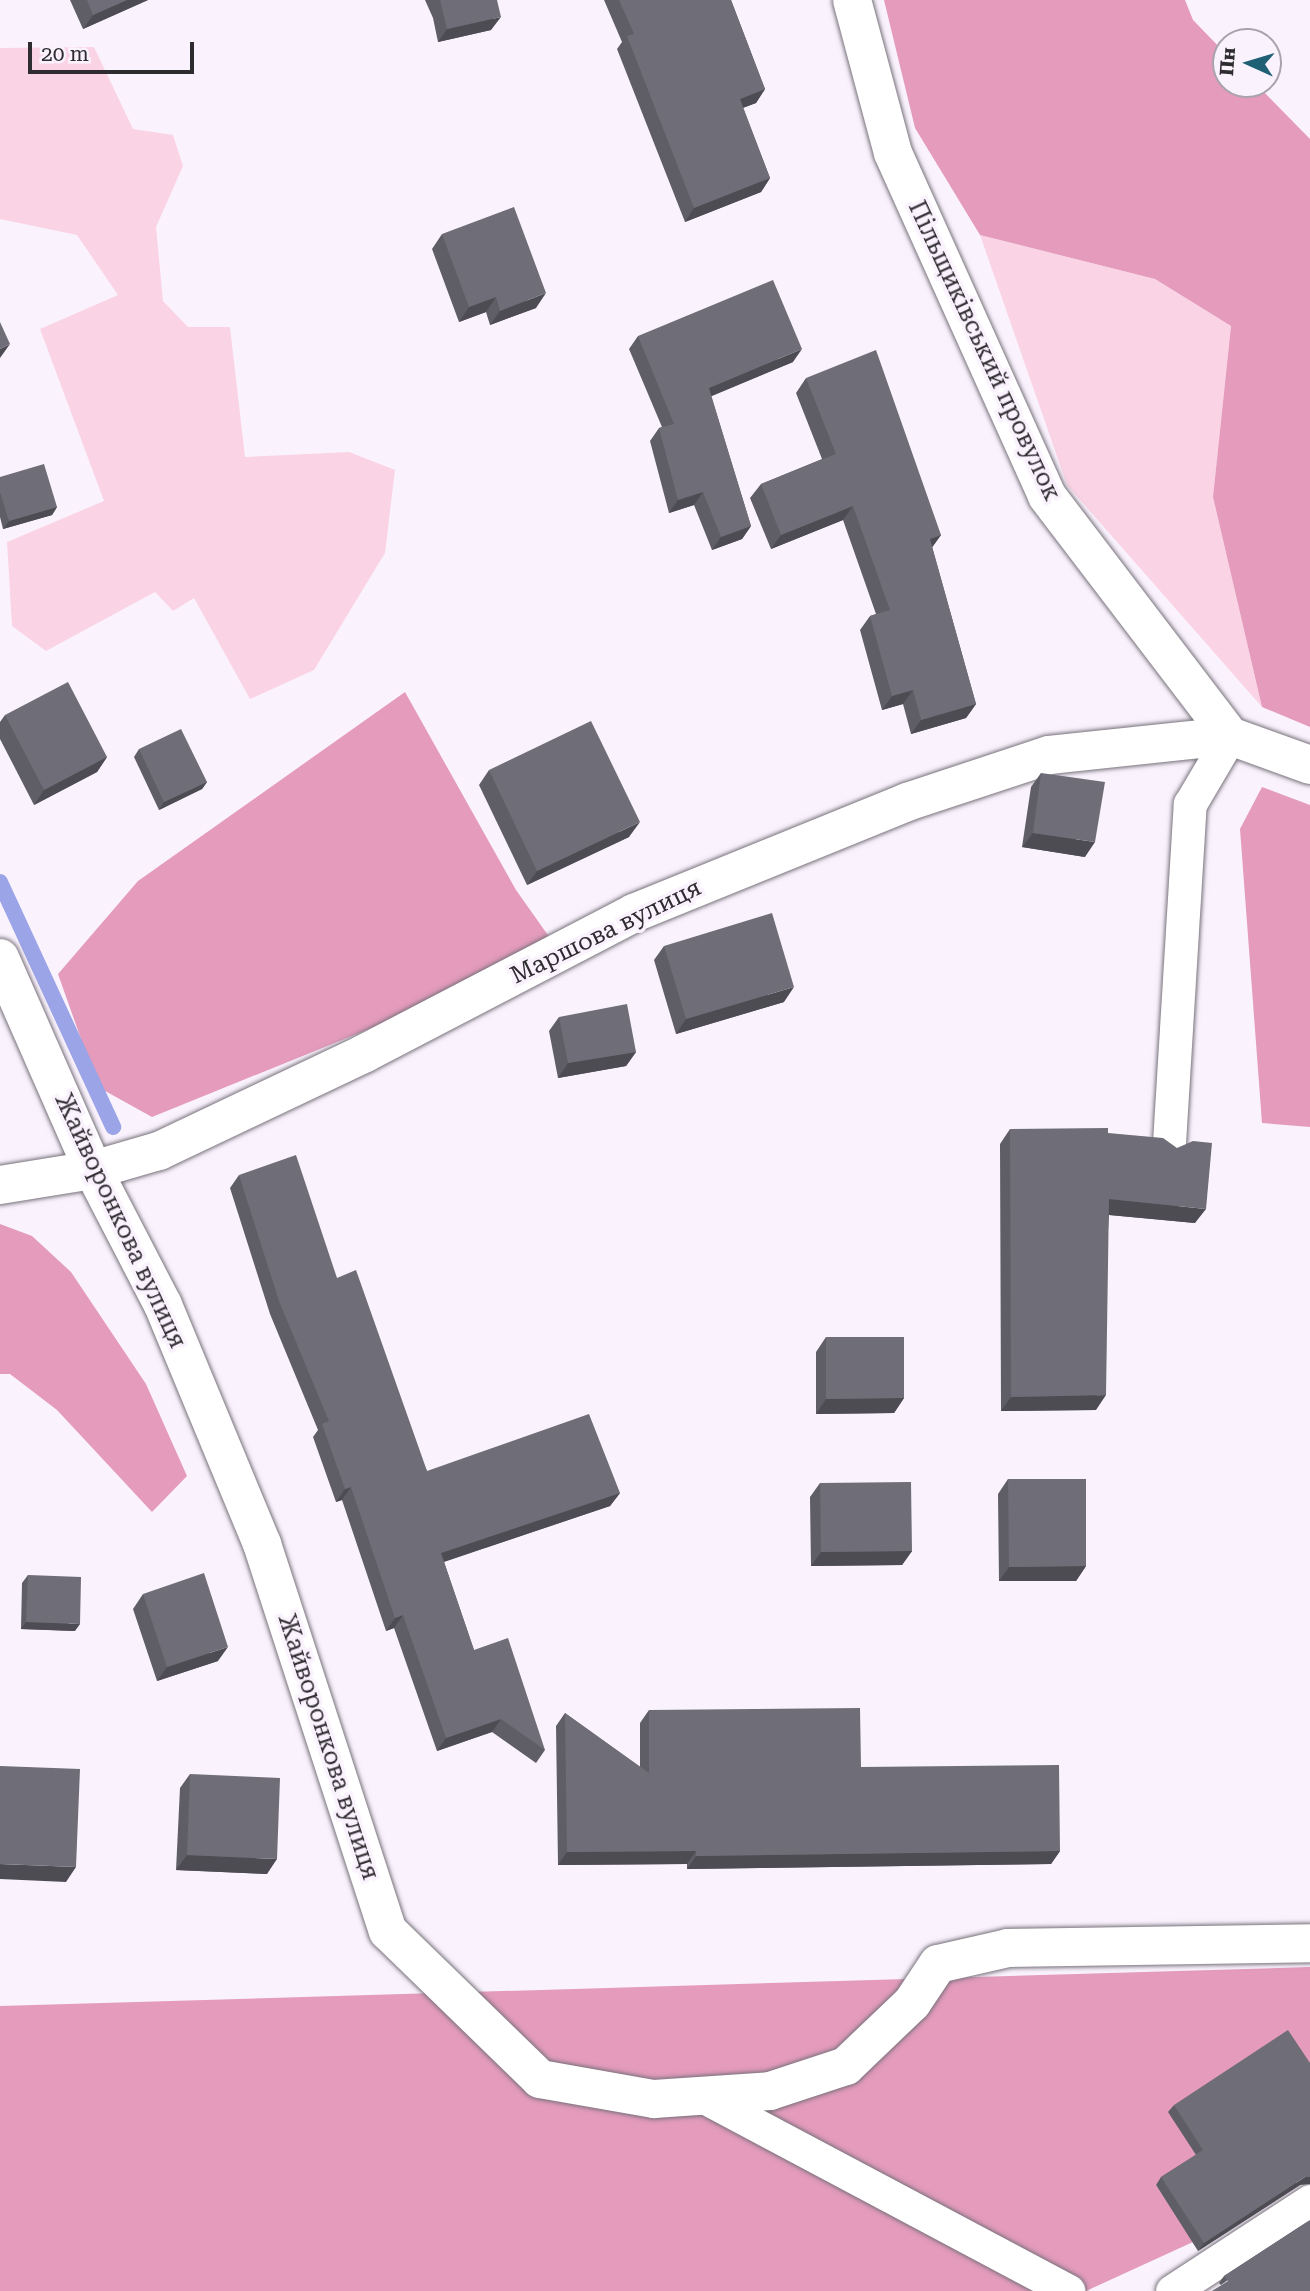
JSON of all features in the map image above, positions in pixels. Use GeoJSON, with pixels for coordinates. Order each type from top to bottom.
{"type":"FeatureCollection","features":[{"type":"Feature","properties":{"kind":"street","name":"Пільщиківський провулок"},"geometry":{"type":"LineString","coordinates":[[852,0],[893,153],[1047,496],[1230,736]]}},
{"type":"Feature","properties":{"kind":"street","name":"Маршова вулиця"},"geometry":{"type":"LineString","coordinates":[[0,1185],[93,1170],[159,1151],[229,1119],[634,913],[907,802],[1049,755],[1230,736],[1310,765]]}},
{"type":"Feature","properties":{"kind":"street","name":"Жайворонкова вулиця"},"geometry":{"type":"LineString","coordinates":[[0,958],[93,1170],[163,1305],[262,1544],[388,1931],[540,2079],[654,2099],[770,2091],[846,2066],[912,2003],[938,1964],[1008,1948],[1310,1942]]}},
{"type":"Feature","properties":{"kind":"lane"},"geometry":{"type":"LineString","coordinates":[[1169,1143],[1191,804],[1230,736]]}},
{"type":"Feature","properties":{"kind":"lane"},"geometry":{"type":"LineString","coordinates":[[702,2096],[1068,2291]]}},
{"type":"Feature","properties":{"kind":"lane"},"geometry":{"type":"LineString","coordinates":[[1172,2291],[1310,2201]]}},
{"type":"Feature","properties":{"kind":"shaded area"},"geometry":{"type":"Polygon","coordinates":[[[884,0],[1185,0],[1193,20],[1212,40],[1212,98],[1270,98],[1310,139],[1310,727],[1262,707],[1213,497],[1231,326],[1155,279],[980,235],[915,128],[884,0]]]}},
{"type":"Feature","properties":{"kind":"shaded area"},"geometry":{"type":"Polygon","coordinates":[[[94,47],[133,129],[173,135],[183,166],[156,227],[163,301],[188,327],[230,327],[245,457],[349,452],[395,470],[385,553],[314,670],[250,699],[194,598],[173,611],[155,592],[46,651],[12,626],[7,542],[104,501],[40,329],[118,295],[77,235],[0,219],[0,48],[94,47]]]}},
{"type":"Feature","properties":{"kind":"shaded area"},"geometry":{"type":"Polygon","coordinates":[[[980,235],[1155,279],[1231,326],[1213,497],[1262,707],[1067,485],[980,235]]]}},
{"type":"Feature","properties":{"kind":"shaded area"},"geometry":{"type":"Polygon","coordinates":[[[405,692],[516,890],[550,938],[411,1012],[152,1117],[98,1087],[58,974],[138,881],[405,692]]]}},
{"type":"Feature","properties":{"kind":"shaded area"},"geometry":{"type":"Polygon","coordinates":[[[1262,787],[1310,805],[1310,1127],[1262,1123],[1240,829],[1262,787]]]}},
{"type":"Feature","properties":{"kind":"shaded area"},"geometry":{"type":"Polygon","coordinates":[[[0,1224],[32,1236],[71,1272],[146,1384],[187,1476],[152,1512],[57,1410],[10,1374],[0,1374],[0,1224]]]}},
{"type":"Feature","properties":{"kind":"shaded area"},"geometry":{"type":"Polygon","coordinates":[[[1310,1967],[1310,2079],[1169,2112],[1198,2157],[1156,2185],[1193,2242],[1086,2291],[0,2291],[0,2006],[1310,1967]]]}},
{"type":"Feature","properties":{"kind":"building"},"geometry":{"type":"Polygon","coordinates":[[[87,0],[127,0],[93,15],[87,0]]]}},
{"type":"Feature","properties":{"kind":"building"},"geometry":{"type":"Polygon","coordinates":[[[440,0],[497,0],[501,17],[447,29],[440,0]]]}},
{"type":"Feature","properties":{"kind":"building"},"geometry":{"type":"Polygon","coordinates":[[[619,0],[731,0],[765,89],[740,99],[770,178],[694,208],[627,36],[634,34],[619,0]]]}},
{"type":"Feature","properties":{"kind":"building"},"geometry":{"type":"Polygon","coordinates":[[[514,207],[546,293],[500,311],[496,297],[469,307],[442,234],[514,207]]]}},
{"type":"Feature","properties":{"kind":"building"},"geometry":{"type":"Polygon","coordinates":[[[773,280],[802,349],[709,388],[751,526],[721,537],[703,492],[678,500],[659,428],[674,424],[638,336],[773,280]]]}},
{"type":"Feature","properties":{"kind":"building"},"geometry":{"type":"Polygon","coordinates":[[[0,322],[10,344],[0,349],[0,322]]]}},
{"type":"Feature","properties":{"kind":"building"},"geometry":{"type":"Polygon","coordinates":[[[876,350],[941,535],[930,539],[976,704],[921,720],[913,690],[892,696],[870,616],[890,610],[853,506],[781,535],[761,484],[836,454],[806,378],[876,350]]]}},
{"type":"Feature","properties":{"kind":"building"},"geometry":{"type":"Polygon","coordinates":[[[44,464],[57,507],[9,521],[0,492],[0,477],[44,464]]]}},
{"type":"Feature","properties":{"kind":"building"},"geometry":{"type":"Polygon","coordinates":[[[68,682],[107,757],[44,790],[5,715],[68,682]]]}},
{"type":"Feature","properties":{"kind":"building"},"geometry":{"type":"Polygon","coordinates":[[[591,721],[640,822],[537,871],[489,770],[591,721]]]}},
{"type":"Feature","properties":{"kind":"building"},"geometry":{"type":"Polygon","coordinates":[[[181,729],[207,782],[164,802],[139,749],[181,729]]]}},
{"type":"Feature","properties":{"kind":"building"},"geometry":{"type":"Polygon","coordinates":[[[1041,773],[1105,782],[1095,842],[1033,833],[1041,773]]]}},
{"type":"Feature","properties":{"kind":"building"},"geometry":{"type":"Polygon","coordinates":[[[772,913],[794,987],[686,1019],[664,946],[772,913]]]}},
{"type":"Feature","properties":{"kind":"building"},"geometry":{"type":"Polygon","coordinates":[[[627,1004],[636,1052],[568,1063],[559,1017],[627,1004]]]}},
{"type":"Feature","properties":{"kind":"building"},"geometry":{"type":"Polygon","coordinates":[[[1108,1128],[1108,1133],[1163,1138],[1177,1148],[1193,1141],[1212,1143],[1206,1209],[1109,1199],[1106,1395],[1011,1397],[1010,1129],[1108,1128]]]}},
{"type":"Feature","properties":{"kind":"building"},"geometry":{"type":"Polygon","coordinates":[[[296,1155],[337,1278],[356,1270],[427,1471],[589,1414],[620,1493],[441,1553],[474,1650],[508,1638],[545,1750],[501,1719],[446,1738],[403,1615],[395,1618],[351,1487],[345,1489],[322,1424],[329,1421],[279,1301],[239,1175],[296,1155]]]}},
{"type":"Feature","properties":{"kind":"building"},"geometry":{"type":"Polygon","coordinates":[[[826,1337],[904,1337],[904,1398],[826,1399],[826,1337]]]}},
{"type":"Feature","properties":{"kind":"building"},"geometry":{"type":"Polygon","coordinates":[[[1008,1479],[1086,1479],[1086,1566],[1009,1567],[1008,1479]]]}},
{"type":"Feature","properties":{"kind":"building"},"geometry":{"type":"Polygon","coordinates":[[[911,1482],[912,1551],[821,1552],[820,1483],[911,1482]]]}},
{"type":"Feature","properties":{"kind":"building"},"geometry":{"type":"Polygon","coordinates":[[[204,1573],[228,1647],[167,1667],[143,1594],[204,1573]]]}},
{"type":"Feature","properties":{"kind":"building"},"geometry":{"type":"Polygon","coordinates":[[[28,1575],[81,1577],[80,1624],[26,1622],[28,1575]]]}},
{"type":"Feature","properties":{"kind":"building"},"geometry":{"type":"Polygon","coordinates":[[[860,1708],[861,1767],[1059,1765],[1060,1851],[696,1856],[696,1851],[567,1852],[565,1713],[649,1773],[649,1710],[860,1708]]]}},
{"type":"Feature","properties":{"kind":"building"},"geometry":{"type":"Polygon","coordinates":[[[0,1766],[80,1769],[76,1867],[0,1864],[0,1766]]]}},
{"type":"Feature","properties":{"kind":"building"},"geometry":{"type":"Polygon","coordinates":[[[190,1774],[280,1778],[277,1859],[187,1855],[190,1774]]]}},
{"type":"Feature","properties":{"kind":"building"},"geometry":{"type":"Polygon","coordinates":[[[1288,2030],[1310,2063],[1310,2177],[1305,2177],[1204,2243],[1161,2177],[1203,2150],[1174,2105],[1288,2030]]]}},
{"type":"Feature","properties":{"kind":"building"},"geometry":{"type":"Polygon","coordinates":[[[1310,2220],[1310,2291],[1212,2291],[1228,2281],[1224,2276],[1310,2220]]]}},
{"type":"Feature","properties":{"kind":"waterway"},"geometry":{"type":"LineString","coordinates":[[0,882],[113,1127]]}}]}
